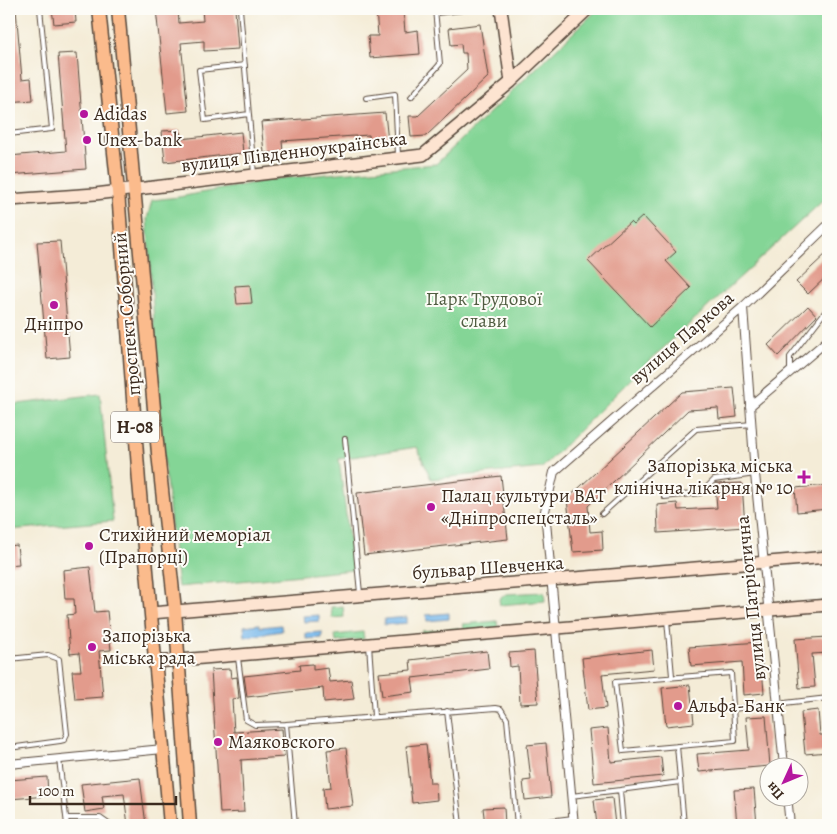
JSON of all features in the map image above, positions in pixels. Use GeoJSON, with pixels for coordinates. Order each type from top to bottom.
{"type":"FeatureCollection","features":[{"type":"Feature","properties":{"kind":"main road","name":"проспект Соборний"},"geometry":{"type":"LineString","coordinates":[[99,9],[118,191],[139,475],[170,825]]}},
{"type":"Feature","properties":{"kind":"main road","name":"проспект Соборний"},"geometry":{"type":"LineString","coordinates":[[118,9],[175,610],[190,825]]}},
{"type":"Feature","properties":{"kind":"street"},"geometry":{"type":"LineString","coordinates":[[501,9],[511,82]]}},
{"type":"Feature","properties":{"kind":"street","name":"вулиця Південноукраїнська"},"geometry":{"type":"LineString","coordinates":[[9,200],[134,190],[424,154],[511,82],[588,9]]}},
{"type":"Feature","properties":{"kind":"street","name":"вулиця Паркова"},"geometry":{"type":"LineString","coordinates":[[550,580],[545,511],[554,472],[742,307],[828,225]]}},
{"type":"Feature","properties":{"kind":"street","name":"вулиця Патріотична"},"geometry":{"type":"LineString","coordinates":[[742,307],[755,474],[783,756]]}},
{"type":"Feature","properties":{"kind":"street"},"geometry":{"type":"LineString","coordinates":[[750,406],[828,340]]}},
{"type":"Feature","properties":{"kind":"street","name":"бульвар Шевченка"},"geometry":{"type":"LineString","coordinates":[[151,612],[828,557]]}},
{"type":"Feature","properties":{"kind":"street"},"geometry":{"type":"LineString","coordinates":[[550,580],[573,822]]}},
{"type":"Feature","properties":{"kind":"street"},"geometry":{"type":"LineString","coordinates":[[156,662],[828,605]]}},
{"type":"Feature","properties":{"kind":"street"},"geometry":{"type":"LineString","coordinates":[[9,764],[163,749]]}},
{"type":"Feature","properties":{"kind":"street"},"geometry":{"type":"LineString","coordinates":[[788,806],[790,825]]}},
{"type":"Feature","properties":{"kind":"lane"},"geometry":{"type":"LineString","coordinates":[[9,134],[52,129],[40,9]]}},
{"type":"Feature","properties":{"kind":"lane"},"geometry":{"type":"LineString","coordinates":[[240,9],[254,174]]}},
{"type":"Feature","properties":{"kind":"lane"},"geometry":{"type":"LineString","coordinates":[[411,97],[440,64],[436,11],[472,9]]}},
{"type":"Feature","properties":{"kind":"lane"},"geometry":{"type":"LineString","coordinates":[[245,65],[199,70],[205,120],[249,114]]}},
{"type":"Feature","properties":{"kind":"lane"},"geometry":{"type":"LineString","coordinates":[[366,98],[395,94],[398,158]]}},
{"type":"Feature","properties":{"kind":"lane"},"geometry":{"type":"LineString","coordinates":[[790,374],[790,357],[828,308]]}},
{"type":"Feature","properties":{"kind":"lane"},"geometry":{"type":"LineString","coordinates":[[602,514],[691,432],[702,428],[752,424]]}},
{"type":"Feature","properties":{"kind":"lane"},"geometry":{"type":"LineString","coordinates":[[345,439],[361,595]]}},
{"type":"Feature","properties":{"kind":"lane"},"geometry":{"type":"LineString","coordinates":[[664,497],[701,493],[714,480],[755,474]]}},
{"type":"Feature","properties":{"kind":"lane"},"geometry":{"type":"LineString","coordinates":[[667,618],[672,676]]}},
{"type":"Feature","properties":{"kind":"lane"},"geometry":{"type":"LineString","coordinates":[[369,645],[374,716]]}},
{"type":"Feature","properties":{"kind":"lane"},"geometry":{"type":"LineString","coordinates":[[9,659],[48,655],[59,659],[67,734],[60,741],[9,748]]}},
{"type":"Feature","properties":{"kind":"lane"},"geometry":{"type":"LineString","coordinates":[[238,656],[246,720],[255,725],[496,708],[506,715],[517,825],[573,822]]}},
{"type":"Feature","properties":{"kind":"lane"},"geometry":{"type":"LineString","coordinates":[[731,673],[733,709],[735,741],[623,751],[615,682],[672,676],[731,673]]}},
{"type":"Feature","properties":{"kind":"lane"},"geometry":{"type":"LineString","coordinates":[[733,709],[828,698]]}},
{"type":"Feature","properties":{"kind":"lane"},"geometry":{"type":"LineString","coordinates":[[447,711],[460,825]]}},
{"type":"Feature","properties":{"kind":"lane"},"geometry":{"type":"LineString","coordinates":[[286,724],[295,825]]}},
{"type":"Feature","properties":{"kind":"lane"},"geometry":{"type":"LineString","coordinates":[[677,746],[684,825]]}},
{"type":"Feature","properties":{"kind":"lane"},"geometry":{"type":"LineString","coordinates":[[59,759],[67,825]]}},
{"type":"Feature","properties":{"kind":"lane"},"geometry":{"type":"LineString","coordinates":[[571,796],[680,782]]}},
{"type":"Feature","properties":{"kind":"lane"},"geometry":{"type":"LineString","coordinates":[[620,790],[623,825]]}},
{"type":"Feature","properties":{"kind":"lane"},"geometry":{"type":"LineString","coordinates":[[67,818],[100,818],[110,825]]}},
{"type":"Feature","properties":{"kind":"green space","name":"Парк Трудової слави"},"geometry":{"type":"Polygon","coordinates":[[[598,9],[828,9],[828,196],[645,365],[542,468],[431,479],[417,447],[339,459],[353,570],[178,587],[163,452],[147,219],[152,200],[179,197],[275,179],[436,164],[598,9]]]}},
{"type":"Feature","properties":{"kind":"green space"},"geometry":{"type":"Polygon","coordinates":[[[100,394],[113,521],[9,530],[9,405],[100,394]]]}},
{"type":"Feature","properties":{"kind":"green space"},"geometry":{"type":"Polygon","coordinates":[[[544,592],[545,601],[500,605],[499,599],[506,594],[544,592]]]}},
{"type":"Feature","properties":{"kind":"green space"},"geometry":{"type":"Polygon","coordinates":[[[343,606],[344,617],[332,618],[331,607],[343,606]]]}},
{"type":"Feature","properties":{"kind":"green space"},"geometry":{"type":"Polygon","coordinates":[[[497,621],[498,628],[464,630],[463,624],[497,621]]]}},
{"type":"Feature","properties":{"kind":"green space"},"geometry":{"type":"Polygon","coordinates":[[[459,628],[460,631],[422,634],[422,631],[459,628]]]}},
{"type":"Feature","properties":{"kind":"green space"},"geometry":{"type":"Polygon","coordinates":[[[363,632],[364,639],[336,642],[335,635],[363,632]]]}},
{"type":"Feature","properties":{"kind":"water"},"geometry":{"type":"Polygon","coordinates":[[[449,613],[449,619],[427,621],[426,615],[449,613]]]}},
{"type":"Feature","properties":{"kind":"water"},"geometry":{"type":"Polygon","coordinates":[[[319,615],[319,621],[304,622],[303,616],[319,615]]]}},
{"type":"Feature","properties":{"kind":"water"},"geometry":{"type":"Polygon","coordinates":[[[407,617],[407,623],[384,625],[384,619],[407,617]]]}},
{"type":"Feature","properties":{"kind":"water"},"geometry":{"type":"Polygon","coordinates":[[[259,624],[260,627],[281,625],[282,631],[245,637],[244,626],[259,624]]]}},
{"type":"Feature","properties":{"kind":"water"},"geometry":{"type":"Polygon","coordinates":[[[322,632],[322,638],[306,639],[306,633],[322,632]]]}},
{"type":"Feature","properties":{"kind":"building"},"geometry":{"type":"Polygon","coordinates":[[[9,9],[16,9],[22,79],[31,78],[33,100],[9,102],[9,9]]]}},
{"type":"Feature","properties":{"kind":"building"},"geometry":{"type":"Polygon","coordinates":[[[52,9],[75,9],[76,22],[54,24],[52,9]]]}},
{"type":"Feature","properties":{"kind":"building"},"geometry":{"type":"Polygon","coordinates":[[[156,9],[178,9],[179,23],[203,21],[202,9],[235,9],[238,49],[204,51],[204,41],[181,43],[188,111],[167,113],[156,9]]]}},
{"type":"Feature","properties":{"kind":"building"},"geometry":{"type":"Polygon","coordinates":[[[376,9],[403,9],[405,32],[418,30],[420,54],[370,58],[368,36],[378,36],[376,9]]]}},
{"type":"Feature","properties":{"kind":"building"},"geometry":{"type":"Polygon","coordinates":[[[480,24],[488,77],[426,136],[411,137],[409,116],[418,116],[467,70],[466,53],[462,53],[461,44],[451,45],[449,28],[480,24]]]}},
{"type":"Feature","properties":{"kind":"building"},"geometry":{"type":"Polygon","coordinates":[[[77,53],[86,169],[9,175],[9,156],[66,151],[58,54],[77,53]]]}},
{"type":"Feature","properties":{"kind":"building"},"geometry":{"type":"Polygon","coordinates":[[[385,113],[388,142],[370,143],[369,135],[282,141],[283,152],[264,153],[261,122],[385,113]]]}},
{"type":"Feature","properties":{"kind":"building"},"geometry":{"type":"Polygon","coordinates":[[[180,130],[181,139],[241,132],[243,153],[165,162],[162,131],[180,130]]]}},
{"type":"Feature","properties":{"kind":"building"},"geometry":{"type":"Polygon","coordinates":[[[643,216],[676,252],[666,261],[691,288],[650,327],[588,261],[630,222],[633,225],[643,216]]]}},
{"type":"Feature","properties":{"kind":"building"},"geometry":{"type":"Polygon","coordinates":[[[60,241],[70,357],[47,359],[37,242],[60,241]]]}},
{"type":"Feature","properties":{"kind":"building"},"geometry":{"type":"Polygon","coordinates":[[[828,252],[828,275],[808,294],[796,282],[828,252]]]}},
{"type":"Feature","properties":{"kind":"building"},"geometry":{"type":"Polygon","coordinates":[[[250,285],[252,303],[237,304],[235,286],[250,285]]]}},
{"type":"Feature","properties":{"kind":"building"},"geometry":{"type":"Polygon","coordinates":[[[808,306],[817,316],[778,356],[768,345],[808,306]]]}},
{"type":"Feature","properties":{"kind":"building"},"geometry":{"type":"Polygon","coordinates":[[[734,388],[737,417],[719,419],[718,408],[688,410],[588,506],[590,532],[602,531],[603,550],[573,552],[567,499],[682,392],[734,388]]]}},
{"type":"Feature","properties":{"kind":"building","name":"Палац культури ВАТ «Дніпроспецсталь»"},"geometry":{"type":"Polygon","coordinates":[[[501,476],[508,539],[364,555],[357,493],[501,476]]]}},
{"type":"Feature","properties":{"kind":"building"},"geometry":{"type":"Polygon","coordinates":[[[742,483],[745,527],[658,533],[657,505],[677,503],[678,510],[717,508],[715,484],[742,483]]]}},
{"type":"Feature","properties":{"kind":"building"},"geometry":{"type":"Polygon","coordinates":[[[828,485],[828,509],[797,512],[795,488],[828,485]]]}},
{"type":"Feature","properties":{"kind":"building"},"geometry":{"type":"Polygon","coordinates":[[[17,545],[19,564],[9,565],[9,546],[17,545]]]}},
{"type":"Feature","properties":{"kind":"building"},"geometry":{"type":"Polygon","coordinates":[[[90,567],[95,612],[107,611],[111,650],[99,651],[103,697],[75,699],[72,671],[81,671],[79,653],[70,654],[67,615],[75,614],[74,599],[65,599],[63,570],[90,567]]]}},
{"type":"Feature","properties":{"kind":"building"},"geometry":{"type":"Polygon","coordinates":[[[828,637],[828,653],[812,654],[815,687],[799,688],[795,639],[828,637]]]}},
{"type":"Feature","properties":{"kind":"building"},"geometry":{"type":"Polygon","coordinates":[[[760,642],[764,693],[744,695],[742,662],[691,666],[689,647],[760,642]]]}},
{"type":"Feature","properties":{"kind":"building"},"geometry":{"type":"Polygon","coordinates":[[[652,650],[654,669],[602,674],[606,708],[588,710],[582,658],[652,650]]]}},
{"type":"Feature","properties":{"kind":"building"},"geometry":{"type":"Polygon","coordinates":[[[487,651],[489,669],[412,678],[414,692],[382,696],[379,673],[411,670],[410,660],[487,651]]]}},
{"type":"Feature","properties":{"kind":"building"},"geometry":{"type":"Polygon","coordinates":[[[534,651],[538,703],[520,704],[518,666],[510,667],[509,653],[534,651]]]}},
{"type":"Feature","properties":{"kind":"building"},"geometry":{"type":"Polygon","coordinates":[[[313,664],[313,670],[328,668],[330,682],[351,680],[354,699],[324,702],[323,688],[247,697],[244,676],[300,670],[299,665],[313,664]]]}},
{"type":"Feature","properties":{"kind":"building"},"geometry":{"type":"Polygon","coordinates":[[[230,669],[231,678],[237,677],[239,698],[232,699],[234,732],[282,729],[284,757],[241,760],[244,812],[220,813],[211,670],[230,669]]]}},
{"type":"Feature","properties":{"kind":"building","name":"Альфа-Банк"},"geometry":{"type":"Polygon","coordinates":[[[690,685],[694,723],[666,726],[662,688],[690,685]]]}},
{"type":"Feature","properties":{"kind":"building"},"geometry":{"type":"Polygon","coordinates":[[[818,710],[820,735],[828,735],[828,752],[805,754],[801,712],[818,710]]]}},
{"type":"Feature","properties":{"kind":"building"},"geometry":{"type":"Polygon","coordinates":[[[766,716],[769,756],[760,756],[760,767],[699,772],[697,754],[749,750],[746,717],[766,716]]]}},
{"type":"Feature","properties":{"kind":"building"},"geometry":{"type":"Polygon","coordinates":[[[608,728],[611,762],[661,757],[663,776],[594,783],[589,730],[608,728]]]}},
{"type":"Feature","properties":{"kind":"building"},"geometry":{"type":"Polygon","coordinates":[[[546,743],[551,797],[525,800],[523,781],[531,780],[527,745],[546,743]]]}},
{"type":"Feature","properties":{"kind":"building"},"geometry":{"type":"Polygon","coordinates":[[[426,744],[430,783],[436,783],[437,800],[412,803],[406,746],[426,744]]]}},
{"type":"Feature","properties":{"kind":"building"},"geometry":{"type":"Polygon","coordinates":[[[346,748],[353,806],[325,809],[323,788],[331,787],[327,750],[346,748]]]}},
{"type":"Feature","properties":{"kind":"building"},"geometry":{"type":"Polygon","coordinates":[[[47,777],[48,796],[9,799],[9,780],[47,777]]]}},
{"type":"Feature","properties":{"kind":"building"},"geometry":{"type":"Polygon","coordinates":[[[140,778],[146,825],[128,825],[124,794],[102,796],[104,809],[85,812],[81,784],[140,778]]]}},
{"type":"Feature","properties":{"kind":"building"},"geometry":{"type":"Polygon","coordinates":[[[754,789],[757,825],[737,825],[734,790],[754,789]]]}},
{"type":"Feature","properties":{"kind":"building"},"geometry":{"type":"Polygon","coordinates":[[[612,798],[615,825],[597,825],[594,800],[612,798]]]}},
{"type":"Feature","properties":{"kind":"building"},"geometry":{"type":"Polygon","coordinates":[[[504,807],[505,825],[485,825],[483,808],[504,807]]]}},
{"type":"Feature","properties":{"kind":"place","name":"Adidas"},"geometry":{"type":"Point","coordinates":[84,114]}},
{"type":"Feature","properties":{"kind":"place","name":"Unex-bank"},"geometry":{"type":"Point","coordinates":[87,140]}},
{"type":"Feature","properties":{"kind":"place","name":"Дніпро"},"geometry":{"type":"Point","coordinates":[54,305]}},
{"type":"Feature","properties":{"kind":"place","name":"Запорізька міська клінічна лікарня № 10"},"geometry":{"type":"Point","coordinates":[804,477]}},
{"type":"Feature","properties":{"kind":"place","name":"Палац культури ВАТ «Дніпроспецсталь»"},"geometry":{"type":"Point","coordinates":[431,507]}},
{"type":"Feature","properties":{"kind":"place","name":"Стихійний меморіал (Прапорці)"},"geometry":{"type":"Point","coordinates":[89,546]}},
{"type":"Feature","properties":{"kind":"place","name":"Запорізька міська рада"},"geometry":{"type":"Point","coordinates":[92,647]}},
{"type":"Feature","properties":{"kind":"place","name":"Альфа-Банк"},"geometry":{"type":"Point","coordinates":[678,706]}},
{"type":"Feature","properties":{"kind":"place","name":"Маяковского"},"geometry":{"type":"Point","coordinates":[218,742]}}]}
